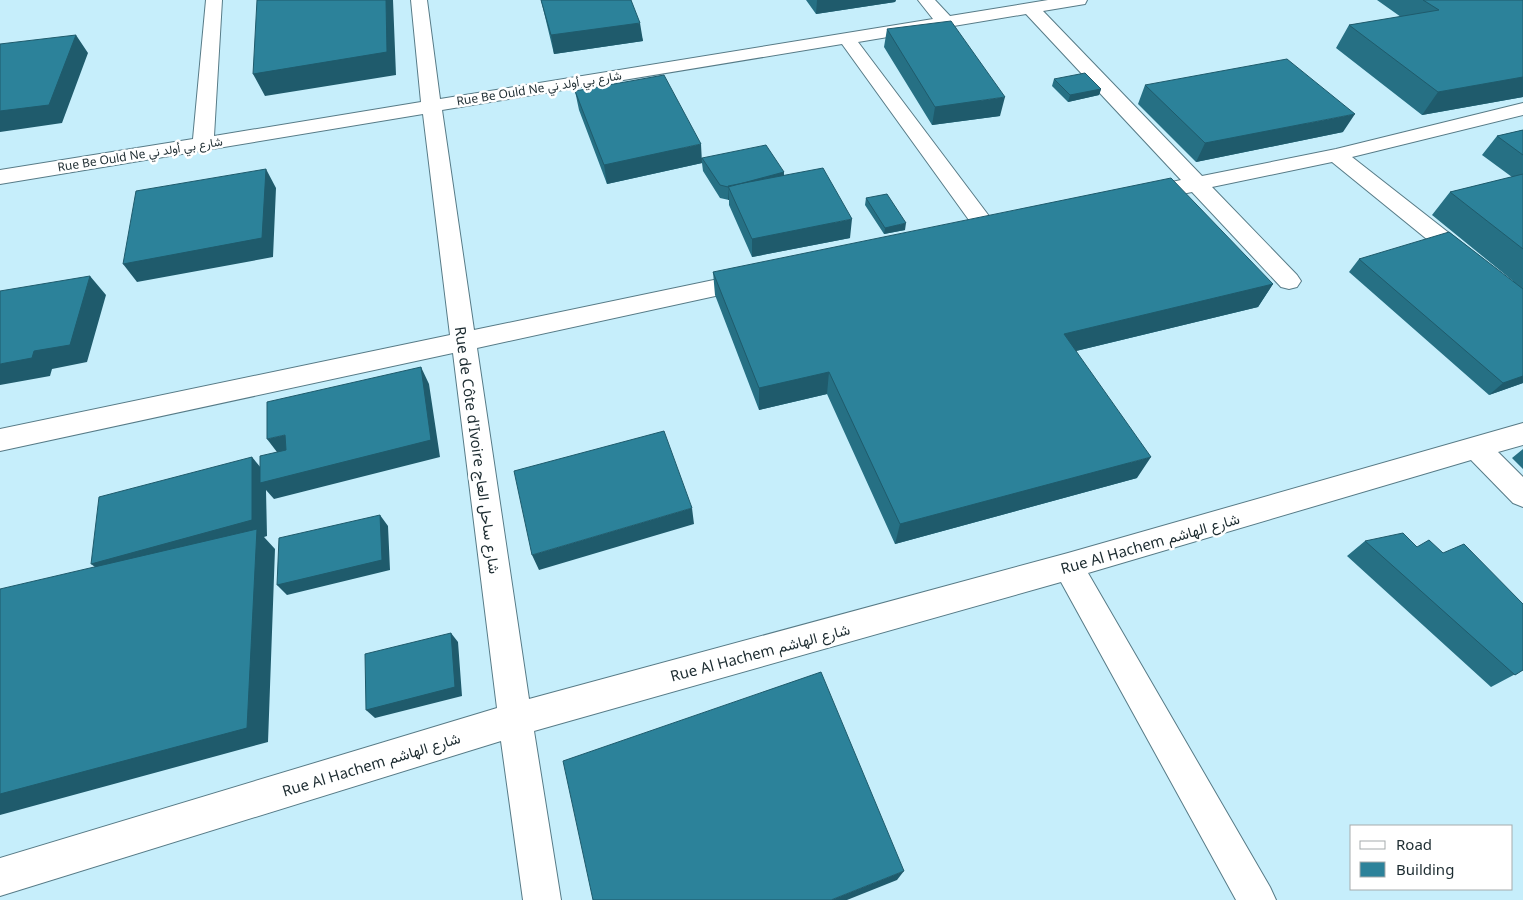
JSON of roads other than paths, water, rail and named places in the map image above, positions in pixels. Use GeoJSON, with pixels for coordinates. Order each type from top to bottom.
{"type":"FeatureCollection","features":[{"type":"Feature","properties":{"kind":"street"},"geometry":{"type":"LineString","coordinates":[[203,144],[214,0]]}},
{"type":"Feature","properties":{"kind":"street","name":"Rue de Côte d'Ivoire شارع ساحل العاج"},"geometry":{"type":"LineString","coordinates":[[419,0],[430,106],[464,342],[514,720],[542,900]]}},
{"type":"Feature","properties":{"kind":"street"},"geometry":{"type":"LineString","coordinates":[[926,0],[946,22]]}},
{"type":"Feature","properties":{"kind":"street","name":"Rue Be Ould Ne شارع بي أولد ني"},"geometry":{"type":"LineString","coordinates":[[0,177],[1079,0]]}},
{"type":"Feature","properties":{"kind":"street"},"geometry":{"type":"LineString","coordinates":[[1031,9],[1289,281]]}},
{"type":"Feature","properties":{"kind":"street"},"geometry":{"type":"LineString","coordinates":[[847,39],[987,229]]}},
{"type":"Feature","properties":{"kind":"street"},"geometry":{"type":"LineString","coordinates":[[1121,200],[1336,155],[1523,109]]}},
{"type":"Feature","properties":{"kind":"street"},"geometry":{"type":"LineString","coordinates":[[1336,155],[1523,304]]}},
{"type":"Feature","properties":{"kind":"street"},"geometry":{"type":"LineString","coordinates":[[0,440],[774,275]]}},
{"type":"Feature","properties":{"kind":"street","name":"Rue Al Hachem شارع الهاشم"},"geometry":{"type":"LineString","coordinates":[[0,877],[514,720],[1068,566],[1477,450],[1523,434]]}},
{"type":"Feature","properties":{"kind":"street"},"geometry":{"type":"LineString","coordinates":[[1477,450],[1523,495]]}},
{"type":"Feature","properties":{"kind":"street"},"geometry":{"type":"LineString","coordinates":[[1068,566],[1256,900]]}}]}
